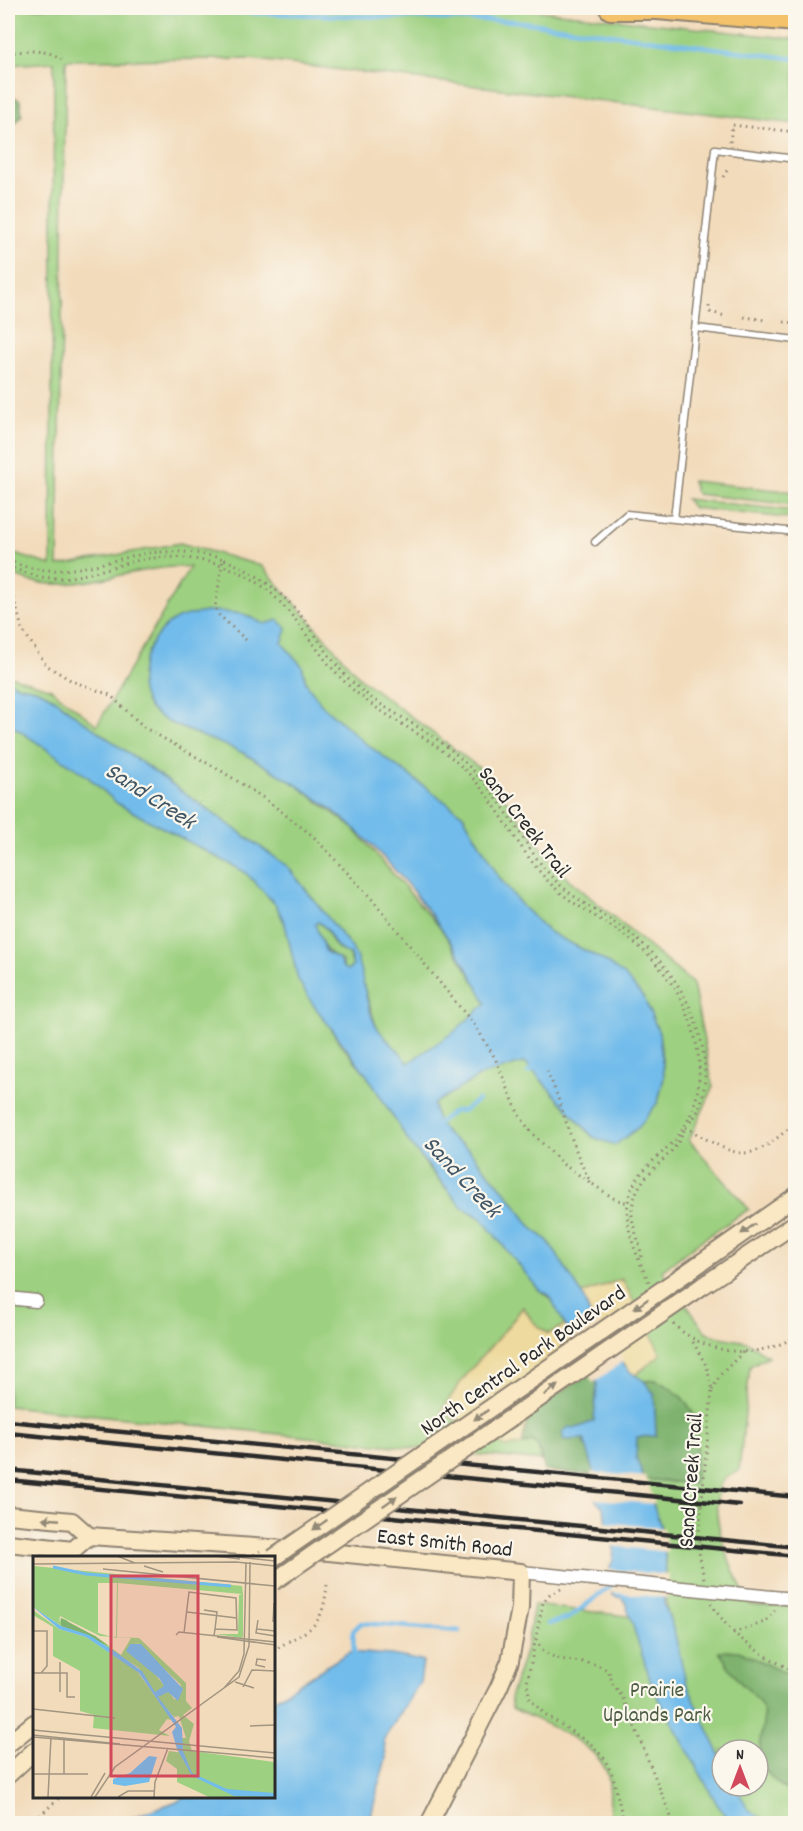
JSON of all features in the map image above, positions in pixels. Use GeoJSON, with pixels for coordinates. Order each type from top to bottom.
{"type":"FeatureCollection","features":[{"type":"Feature","properties":{"kind":"highway"},"geometry":{"type":"LineString","coordinates":[[611,8],[656,8],[795,20]]}},
{"type":"Feature","properties":{"kind":"main road","name":"North Central Park Boulevard"},"geometry":{"type":"LineString","coordinates":[[274,1557],[795,1196]]}},
{"type":"Feature","properties":{"kind":"main road","name":"North Central Park Boulevard"},"geometry":{"type":"LineString","coordinates":[[274,1581],[795,1223]]}},
{"type":"Feature","properties":{"kind":"main road","name":"East Smith Road"},"geometry":{"type":"LineString","coordinates":[[8,1515],[72,1521],[89,1536],[329,1552],[521,1572]]}},
{"type":"Feature","properties":{"kind":"main road"},"geometry":{"type":"LineString","coordinates":[[8,1543],[73,1550],[89,1536]]}},
{"type":"Feature","properties":{"kind":"main road"},"geometry":{"type":"LineString","coordinates":[[429,1824],[500,1688],[510,1661],[520,1608],[521,1572]]}},
{"type":"Feature","properties":{"kind":"main road"},"geometry":{"type":"LineString","coordinates":[[8,1744],[33,1724]]}},
{"type":"Feature","properties":{"kind":"main road"},"geometry":{"type":"LineString","coordinates":[[8,1775],[33,1752]]}},
{"type":"Feature","properties":{"kind":"street"},"geometry":{"type":"LineString","coordinates":[[8,1298],[36,1301]]}},
{"type":"Feature","properties":{"kind":"street","name":"East Smith Road"},"geometry":{"type":"LineString","coordinates":[[521,1572],[570,1582],[776,1601],[795,1599]]}},
{"type":"Feature","properties":{"kind":"lane"},"geometry":{"type":"LineString","coordinates":[[674,519],[716,149],[795,159]]}},
{"type":"Feature","properties":{"kind":"lane"},"geometry":{"type":"LineString","coordinates":[[696,328],[795,340]]}},
{"type":"Feature","properties":{"kind":"lane"},"geometry":{"type":"LineString","coordinates":[[595,542],[627,514],[795,532]]}},
{"type":"Feature","properties":{"kind":"path"},"geometry":{"type":"LineString","coordinates":[[8,53],[32,51],[55,55],[61,59]]}},
{"type":"Feature","properties":{"kind":"path"},"geometry":{"type":"LineString","coordinates":[[730,142],[732,125],[795,132]]}},
{"type":"Feature","properties":{"kind":"path"},"geometry":{"type":"LineString","coordinates":[[744,317],[765,320]]}},
{"type":"Feature","properties":{"kind":"path"},"geometry":{"type":"LineString","coordinates":[[784,322],[795,323]]}},
{"type":"Feature","properties":{"kind":"path"},"geometry":{"type":"LineString","coordinates":[[8,560],[25,567],[56,571],[86,568],[163,552],[192,553],[223,559],[250,571],[278,591],[304,620],[339,669],[366,694],[459,756],[504,808],[546,870],[587,907],[633,935],[662,963],[687,1001],[703,1050],[705,1078],[701,1102],[695,1119],[685,1127],[680,1140],[649,1171],[636,1193],[632,1215],[641,1247],[641,1260]]}},
{"type":"Feature","properties":{"kind":"path","name":"Sand Creek Trail"},"geometry":{"type":"LineString","coordinates":[[8,566],[41,577],[66,577],[165,557],[188,558],[221,565],[254,579],[287,607],[332,669],[361,697],[426,739],[463,768],[493,801],[522,849],[545,878],[571,901],[628,938],[666,976],[686,1010],[698,1053],[697,1098],[685,1127],[640,1174],[628,1203],[627,1218],[633,1243]]}},
{"type":"Feature","properties":{"kind":"path"},"geometry":{"type":"LineString","coordinates":[[223,559],[215,608],[219,615],[246,640]]}},
{"type":"Feature","properties":{"kind":"path"},"geometry":{"type":"LineString","coordinates":[[8,575],[21,628],[46,665],[72,681],[117,699],[145,728],[223,772],[288,816],[338,861],[476,1027],[495,1058],[519,1115],[531,1132],[564,1165],[592,1184],[628,1203]]}},
{"type":"Feature","properties":{"kind":"path"},"geometry":{"type":"LineString","coordinates":[[547,1071],[559,1096],[577,1154],[592,1184]]}},
{"type":"Feature","properties":{"kind":"path"},"geometry":{"type":"LineString","coordinates":[[685,1127],[724,1149],[746,1155],[766,1147],[795,1121]]}},
{"type":"Feature","properties":{"kind":"path","name":"Sand Creek Trail"},"geometry":{"type":"LineString","coordinates":[[704,1581],[699,1552],[699,1532],[712,1390],[707,1367],[692,1340],[723,1350],[743,1352],[774,1346],[795,1336]]}},
{"type":"Feature","properties":{"kind":"path","name":"Sand Creek Trail"},"geometry":{"type":"LineString","coordinates":[[712,1390],[720,1375],[743,1352]]}},
{"type":"Feature","properties":{"kind":"path"},"geometry":{"type":"LineString","coordinates":[[570,1582],[544,1599],[527,1683],[530,1700],[546,1715],[591,1744],[604,1758],[613,1776],[624,1824]]}},
{"type":"Feature","properties":{"kind":"path"},"geometry":{"type":"LineString","coordinates":[[274,1650],[311,1630],[321,1617],[327,1585]]}},
{"type":"Feature","properties":{"kind":"path"},"geometry":{"type":"LineString","coordinates":[[710,1600],[732,1633],[756,1651],[795,1672]]}},
{"type":"Feature","properties":{"kind":"path"},"geometry":{"type":"LineString","coordinates":[[732,1633],[765,1622],[776,1601]]}},
{"type":"Feature","properties":{"kind":"path"},"geometry":{"type":"LineString","coordinates":[[536,1637],[546,1654],[562,1660],[582,1662],[609,1672],[613,1684],[623,1698],[674,1824]]}},
{"type":"Feature","properties":{"kind":"path"},"geometry":{"type":"LineString","coordinates":[[31,1824],[60,1798]]}},
{"type":"Feature","properties":{"kind":"green space","name":"Prairie Uplands Park"},"geometry":{"type":"Polygon","coordinates":[[[8,8],[513,8],[795,39],[795,124],[249,59],[66,60],[58,566],[180,543],[262,566],[361,679],[486,773],[559,871],[693,984],[713,1088],[689,1140],[749,1209],[696,1244],[662,1271],[705,1331],[715,1336],[747,1342],[768,1356],[750,1366],[739,1471],[721,1482],[717,1499],[717,1514],[724,1547],[750,1605],[795,1607],[795,1823],[610,1823],[608,1777],[603,1765],[594,1754],[568,1735],[512,1708],[510,1698],[527,1645],[534,1605],[670,1621],[666,1604],[664,1546],[644,1479],[694,1484],[697,1432],[656,1380],[644,1381],[635,1375],[645,1368],[629,1293],[622,1279],[582,1294],[548,1241],[532,1228],[509,1196],[467,1148],[450,1137],[438,1123],[433,1104],[376,1026],[352,948],[287,866],[55,699],[35,689],[18,686],[8,680],[8,675],[51,689],[97,725],[190,567],[151,569],[92,581],[53,584],[24,580],[8,573],[8,552],[51,565],[54,62],[8,65],[8,8]],[[212,611],[177,619],[175,724],[235,748],[290,780],[354,829],[442,930],[525,1062],[593,1137],[658,1102],[664,1077],[659,1033],[603,960],[549,932],[523,907],[500,879],[463,815],[361,740],[322,705],[306,683],[302,666],[264,624],[243,614],[212,611]]]}},
{"type":"Feature","properties":{"kind":"green space"},"geometry":{"type":"Polygon","coordinates":[[[8,95],[20,100],[22,115],[8,132],[8,95]]]}},
{"type":"Feature","properties":{"kind":"green space"},"geometry":{"type":"Polygon","coordinates":[[[692,481],[795,492],[795,505],[696,494],[692,481]]]}},
{"type":"Feature","properties":{"kind":"green space"},"geometry":{"type":"Polygon","coordinates":[[[686,499],[795,511],[795,519],[693,508],[686,499]]]}},
{"type":"Feature","properties":{"kind":"green space"},"geometry":{"type":"Polygon","coordinates":[[[8,717],[14,727],[87,776],[118,804],[245,872],[276,905],[285,924],[292,951],[336,1038],[366,1074],[427,1166],[462,1207],[481,1218],[539,1290],[552,1300],[565,1325],[548,1334],[532,1321],[523,1307],[470,1371],[442,1412],[522,1445],[532,1441],[538,1446],[541,1461],[8,1406],[8,717]]]}},
{"type":"Feature","properties":{"kind":"green space"},"geometry":{"type":"Polygon","coordinates":[[[318,922],[337,948],[349,954],[353,966],[348,970],[343,968],[342,961],[327,951],[321,942],[315,924],[318,922]]]}},
{"type":"Feature","properties":{"kind":"green space"},"geometry":{"type":"Polygon","coordinates":[[[590,1372],[597,1384],[594,1421],[577,1428],[591,1456],[594,1475],[545,1471],[538,1446],[532,1441],[522,1445],[528,1413],[590,1372]]]}},
{"type":"Feature","properties":{"kind":"green space"},"geometry":{"type":"Polygon","coordinates":[[[656,1380],[673,1390],[692,1411],[697,1436],[694,1484],[644,1479],[636,1457],[637,1437],[656,1436],[654,1394],[644,1381],[656,1380]]]}},
{"type":"Feature","properties":{"kind":"green space"},"geometry":{"type":"Polygon","coordinates":[[[719,1651],[739,1651],[795,1678],[795,1794],[770,1775],[770,1738],[761,1738],[762,1707],[729,1667],[719,1651]]]}},
{"type":"Feature","properties":{"kind":"sand"},"geometry":{"type":"Polygon","coordinates":[[[622,1279],[661,1354],[635,1375],[629,1371],[590,1315],[582,1294],[622,1279]]]}},
{"type":"Feature","properties":{"kind":"sand"},"geometry":{"type":"Polygon","coordinates":[[[523,1307],[532,1321],[548,1334],[565,1325],[590,1372],[528,1413],[522,1445],[506,1447],[442,1412],[450,1397],[470,1371],[523,1307]]]}},
{"type":"Feature","properties":{"kind":"water","name":"Sand Creek"},"geometry":{"type":"Polygon","coordinates":[[[212,611],[243,614],[264,624],[279,620],[287,629],[282,643],[302,666],[306,683],[322,705],[361,740],[463,815],[500,879],[523,907],[549,932],[603,960],[624,975],[644,998],[659,1033],[664,1077],[658,1102],[639,1127],[615,1145],[593,1137],[525,1062],[480,1076],[433,1104],[438,1123],[450,1137],[467,1148],[509,1196],[532,1228],[548,1241],[582,1294],[590,1315],[629,1371],[644,1381],[654,1394],[656,1436],[637,1437],[636,1457],[660,1524],[665,1555],[664,1603],[675,1634],[686,1682],[712,1738],[710,1738],[710,1791],[652,1686],[626,1604],[622,1598],[614,1596],[604,1582],[613,1560],[614,1549],[603,1507],[596,1501],[593,1468],[584,1439],[564,1440],[562,1432],[569,1427],[577,1428],[594,1421],[597,1384],[549,1295],[539,1290],[481,1218],[462,1207],[411,1145],[366,1074],[312,1003],[298,980],[285,924],[276,905],[245,872],[118,804],[87,776],[14,727],[8,717],[8,680],[18,686],[46,693],[287,866],[352,948],[375,1024],[408,1063],[455,1031],[486,1003],[460,957],[428,910],[374,847],[355,829],[316,798],[274,771],[235,749],[165,720],[148,706],[141,683],[145,658],[166,626],[176,619],[212,611]],[[318,922],[315,924],[326,952],[338,958],[343,968],[348,970],[353,966],[350,954],[338,948],[327,930],[318,922]]]}},
{"type":"Feature","properties":{"kind":"water"},"geometry":{"type":"Polygon","coordinates":[[[349,1652],[391,1655],[423,1661],[420,1682],[384,1739],[386,1758],[369,1823],[117,1823],[182,1798],[274,1798],[274,1699],[349,1652]]]}},
{"type":"Feature","properties":{"kind":"water"},"geometry":{"type":"Polygon","coordinates":[[[714,1798],[742,1798],[747,1808],[769,1823],[732,1823],[714,1798]]]}},
{"type":"Feature","properties":{"kind":"pier"},"geometry":{"type":"Polygon","coordinates":[[[595,1316],[625,1360],[593,1383],[567,1336],[595,1316]]]}},
{"type":"Feature","properties":{"kind":"pier"},"geometry":{"type":"Polygon","coordinates":[[[591,1472],[646,1477],[655,1504],[593,1499],[591,1472]]]}},
{"type":"Feature","properties":{"kind":"pier"},"geometry":{"type":"Polygon","coordinates":[[[604,1522],[663,1528],[668,1552],[610,1546],[604,1522]]]}},
{"type":"Feature","properties":{"kind":"pier"},"geometry":{"type":"Polygon","coordinates":[[[606,1569],[669,1575],[668,1598],[608,1592],[601,1582],[606,1569]]]}},
{"type":"Feature","properties":{"kind":"waterway"},"geometry":{"type":"LineString","coordinates":[[90,8],[514,21],[796,59]]}},
{"type":"Feature","properties":{"kind":"waterway"},"geometry":{"type":"LineString","coordinates":[[528,1072],[536,1067]]}},
{"type":"Feature","properties":{"kind":"waterway","name":"Sand Creek"},"geometry":{"type":"LineString","coordinates":[[436,1125],[454,1111],[463,1111],[478,1100]]}},
{"type":"Feature","properties":{"kind":"waterway"},"geometry":{"type":"LineString","coordinates":[[548,1624],[569,1618],[613,1584]]}},
{"type":"Feature","properties":{"kind":"waterway"},"geometry":{"type":"LineString","coordinates":[[354,1656],[353,1631],[361,1623],[459,1631]]}},
{"type":"Feature","properties":{"kind":"railway"},"geometry":{"type":"LineString","coordinates":[[8,1421],[796,1497]]}},
{"type":"Feature","properties":{"kind":"railway"},"geometry":{"type":"LineString","coordinates":[[8,1433],[740,1505]]}},
{"type":"Feature","properties":{"kind":"railway"},"geometry":{"type":"LineString","coordinates":[[8,1470],[796,1547]]}},
{"type":"Feature","properties":{"kind":"railway"},"geometry":{"type":"LineString","coordinates":[[8,1480],[796,1556]]}}]}
